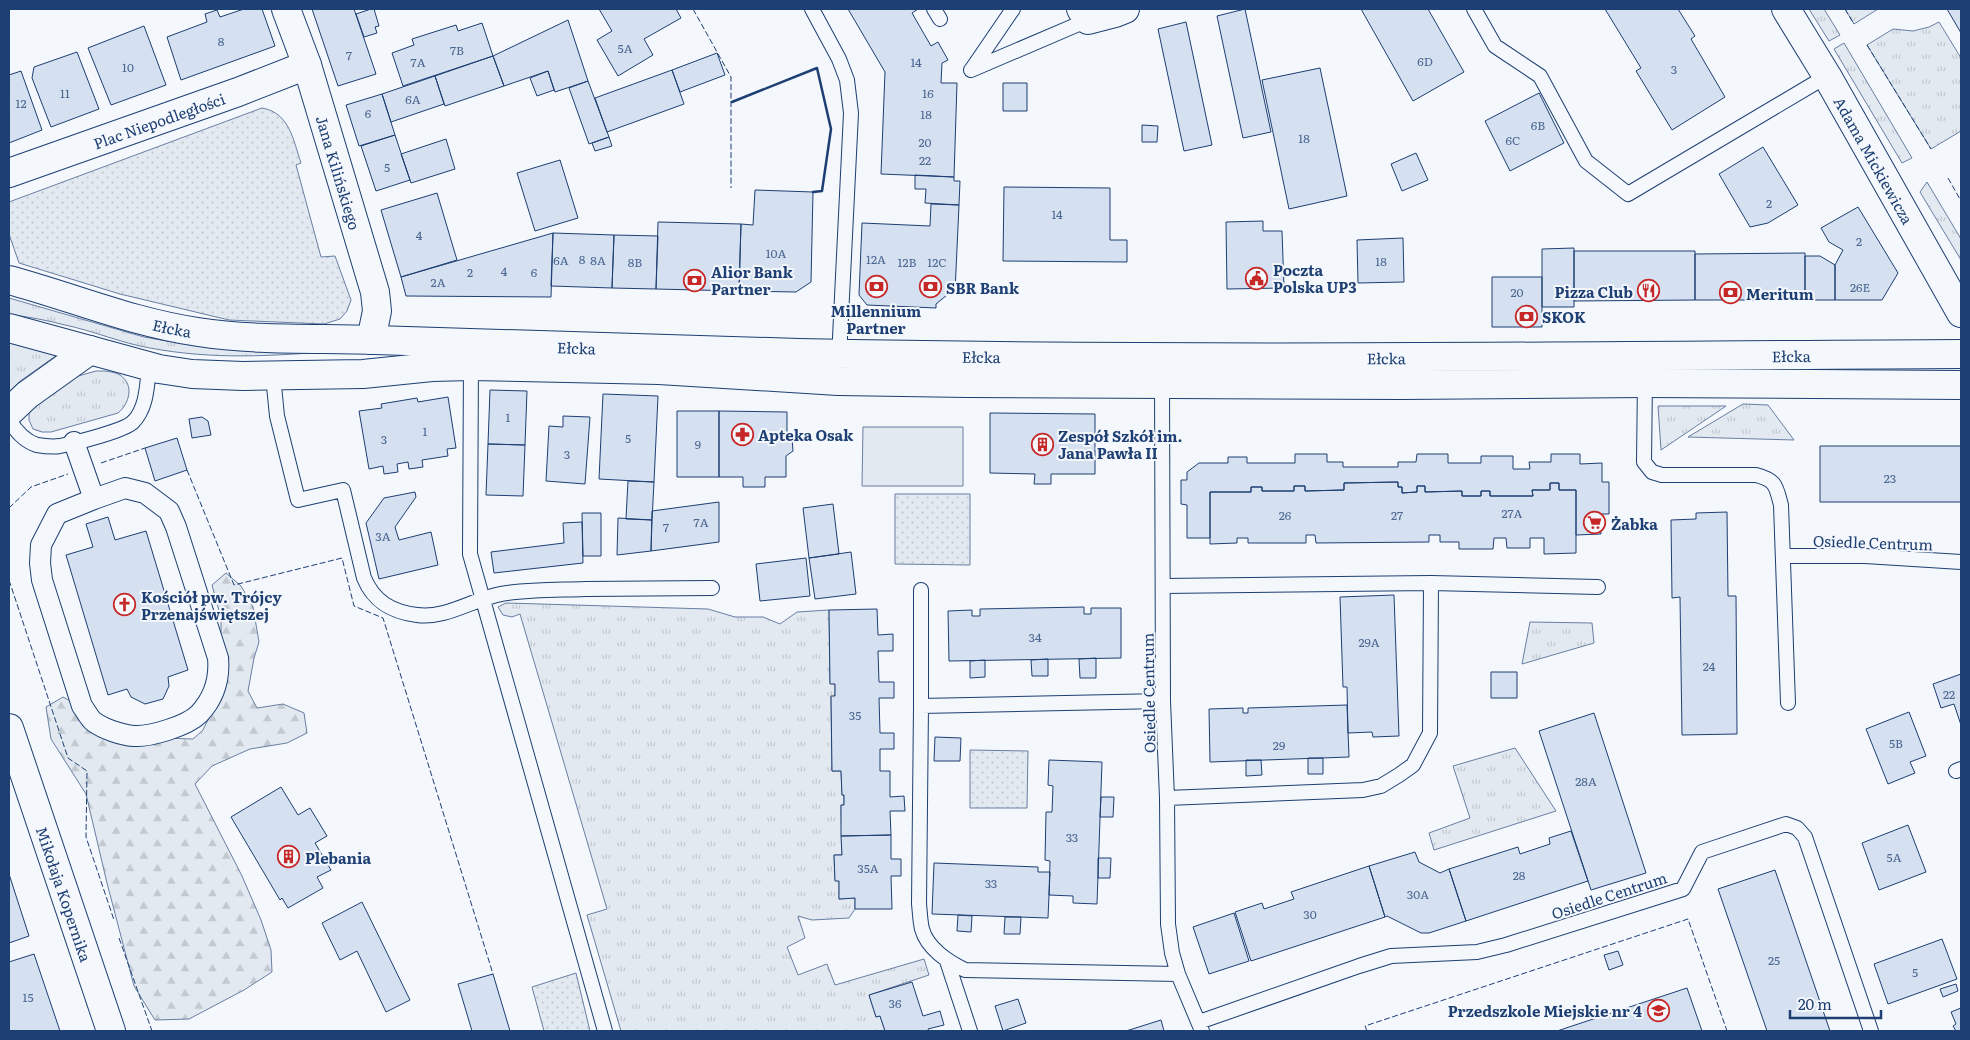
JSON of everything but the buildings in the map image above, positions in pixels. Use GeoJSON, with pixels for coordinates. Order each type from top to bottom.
{"type":"FeatureCollection","features":[{"type":"Feature","properties":{"kind":"main road","name":"Jana Kilińskiego"},"geometry":{"type":"LineString","coordinates":[[286,9],[307,65],[375,292],[377,312],[363,374]]}},
{"type":"Feature","properties":{"kind":"main road"},"geometry":{"type":"LineString","coordinates":[[1085,14],[1115,13],[1125,9]]}},
{"type":"Feature","properties":{"kind":"main road","name":"Adama Mickiewicza"},"geometry":{"type":"LineString","coordinates":[[1786,9],[1827,76],[1961,313]]}},
{"type":"Feature","properties":{"kind":"main road","name":"Plac Niepodległości"},"geometry":{"type":"LineString","coordinates":[[9,172],[238,92],[307,65]]}},
{"type":"Feature","properties":{"kind":"main road","name":"Ełcka"},"geometry":{"type":"LineString","coordinates":[[9,280],[168,327],[202,333],[294,340],[371,340],[471,355],[659,370],[838,381],[1090,385],[1645,383],[1961,385]]}},
{"type":"Feature","properties":{"kind":"main road","name":"Ełcka"},"geometry":{"type":"LineString","coordinates":[[9,328],[149,367],[192,374],[273,376],[363,374],[432,367],[471,355],[839,354],[1163,357],[1961,354]]}},
{"type":"Feature","properties":{"kind":"main road"},"geometry":{"type":"LineString","coordinates":[[9,412],[27,395],[90,350]]}},
{"type":"Feature","properties":{"kind":"main road","name":"Mikołaja Kopernika"},"geometry":{"type":"LineString","coordinates":[[9,728],[111,1031]]}},
{"type":"Feature","properties":{"kind":"street"},"geometry":{"type":"LineString","coordinates":[[74,442],[94,499]]}},
{"type":"Feature","properties":{"kind":"street"},"geometry":{"type":"LineString","coordinates":[[125,488],[145,493],[169,512],[176,527],[218,658],[220,672],[212,696],[198,715],[188,722],[162,731],[133,736],[113,731],[93,721],[82,706],[42,580],[40,563],[41,545],[58,514],[94,499],[125,488]]}},
{"type":"Feature","properties":{"kind":"lane"},"geometry":{"type":"LineString","coordinates":[[812,9],[839,59],[846,80],[851,113],[838,381]]}},
{"type":"Feature","properties":{"kind":"lane"},"geometry":{"type":"LineString","coordinates":[[1013,9],[971,70],[1085,14]]}},
{"type":"Feature","properties":{"kind":"lane"},"geometry":{"type":"LineString","coordinates":[[1474,9],[1495,46],[1540,76],[1586,161],[1628,194],[1827,76]]}},
{"type":"Feature","properties":{"kind":"lane"},"geometry":{"type":"LineString","coordinates":[[471,355],[470,554],[606,1031]]}},
{"type":"Feature","properties":{"kind":"lane"},"geometry":{"type":"LineString","coordinates":[[1645,356],[1644,462],[1652,472],[1662,475],[1756,475],[1769,478],[1777,488],[1781,505],[1784,556],[1788,703]]}},
{"type":"Feature","properties":{"kind":"lane","name":"Osiedle Centrum"},"geometry":{"type":"LineString","coordinates":[[1163,357],[1163,701],[1167,798],[1168,924],[1172,953],[1178,974],[1201,1026],[1359,966],[1391,956],[1477,952],[1506,945],[1683,889],[1702,852],[1786,824],[1797,828],[1805,836],[1871,1031]]}},
{"type":"Feature","properties":{"kind":"lane"},"geometry":{"type":"LineString","coordinates":[[9,420],[18,434],[37,444],[59,446],[117,430],[133,422],[142,409],[146,396],[149,367]]}},
{"type":"Feature","properties":{"kind":"lane"},"geometry":{"type":"LineString","coordinates":[[273,376],[277,416],[298,500],[343,490],[364,578],[369,590],[379,602],[392,610],[419,615],[446,612],[501,594],[542,590],[712,588]]}},
{"type":"Feature","properties":{"kind":"lane","name":"Osiedle Centrum"},"geometry":{"type":"LineString","coordinates":[[1784,556],[1865,556],[1961,562]]}},
{"type":"Feature","properties":{"kind":"lane"},"geometry":{"type":"LineString","coordinates":[[1167,798],[1363,790],[1381,786],[1413,765],[1430,733],[1430,583]]}},
{"type":"Feature","properties":{"kind":"lane"},"geometry":{"type":"LineString","coordinates":[[1163,586],[1430,583],[1598,587]]}},
{"type":"Feature","properties":{"kind":"lane"},"geometry":{"type":"LineString","coordinates":[[921,590],[919,904],[922,929],[925,937],[947,961],[965,970],[1178,974]]}},
{"type":"Feature","properties":{"kind":"lane"},"geometry":{"type":"LineString","coordinates":[[921,706],[1163,701]]}},
{"type":"Feature","properties":{"kind":"lane"},"geometry":{"type":"LineString","coordinates":[[947,961],[970,1031]]}},
{"type":"Feature","properties":{"kind":"green space"},"geometry":{"type":"Polygon","coordinates":[[[1809,9],[1824,9],[1840,35],[1829,41],[1809,9]]]}},
{"type":"Feature","properties":{"kind":"green space"},"geometry":{"type":"Polygon","coordinates":[[[1845,9],[1878,9],[1854,24],[1845,9]]]}},
{"type":"Feature","properties":{"kind":"green space"},"geometry":{"type":"Polygon","coordinates":[[[1939,22],[1961,58],[1961,131],[1931,149],[1867,45],[1893,29],[1913,31],[1939,22]]]}},
{"type":"Feature","properties":{"kind":"green space"},"geometry":{"type":"Polygon","coordinates":[[[1844,43],[1912,158],[1902,163],[1834,49],[1844,43]]]}},
{"type":"Feature","properties":{"kind":"green space"},"geometry":{"type":"Polygon","coordinates":[[[262,108],[279,115],[293,137],[301,163],[296,165],[321,257],[335,256],[351,300],[347,311],[340,319],[324,324],[229,320],[120,294],[19,263],[9,234],[9,202],[262,108]]]}},
{"type":"Feature","properties":{"kind":"green space"},"geometry":{"type":"Polygon","coordinates":[[[1927,182],[1961,239],[1961,260],[1920,192],[1927,182]]]}},
{"type":"Feature","properties":{"kind":"green space"},"geometry":{"type":"Polygon","coordinates":[[[9,298],[144,337],[167,341],[337,351],[243,356],[174,352],[129,343],[58,323],[9,314],[9,298]]]}},
{"type":"Feature","properties":{"kind":"green space"},"geometry":{"type":"Polygon","coordinates":[[[9,341],[57,355],[19,382],[9,393],[9,341]]]}},
{"type":"Feature","properties":{"kind":"green space"},"geometry":{"type":"Polygon","coordinates":[[[96,371],[120,375],[128,384],[129,394],[127,400],[118,413],[51,432],[33,429],[29,420],[29,409],[64,380],[96,371]]]}},
{"type":"Feature","properties":{"kind":"green space"},"geometry":{"type":"Polygon","coordinates":[[[1743,404],[1768,405],[1794,440],[1688,437],[1743,404]]]}},
{"type":"Feature","properties":{"kind":"green space"},"geometry":{"type":"Polygon","coordinates":[[[1658,406],[1726,406],[1661,450],[1658,406]]]}},
{"type":"Feature","properties":{"kind":"green space"},"geometry":{"type":"Polygon","coordinates":[[[863,427],[963,427],[963,486],[862,486],[863,427]]]}},
{"type":"Feature","properties":{"kind":"green space"},"geometry":{"type":"Polygon","coordinates":[[[895,494],[970,494],[970,565],[895,564],[895,494]]]}},
{"type":"Feature","properties":{"kind":"green space"},"geometry":{"type":"Polygon","coordinates":[[[226,573],[241,586],[253,607],[259,642],[248,691],[257,708],[283,704],[304,713],[307,733],[287,743],[250,749],[212,766],[195,784],[242,876],[261,920],[271,950],[272,972],[244,990],[189,1019],[155,1020],[134,986],[86,794],[51,739],[46,707],[63,697],[83,708],[101,736],[193,739],[203,730],[213,709],[221,642],[221,618],[212,585],[226,573]]]}},
{"type":"Feature","properties":{"kind":"green space"},"geometry":{"type":"Polygon","coordinates":[[[506,603],[708,609],[735,617],[763,617],[780,624],[797,612],[829,610],[830,683],[835,684],[835,696],[831,697],[832,771],[841,771],[842,795],[844,795],[844,805],[841,805],[842,855],[834,855],[835,880],[839,881],[839,899],[855,898],[855,909],[849,918],[812,920],[798,916],[805,938],[787,947],[798,975],[827,964],[835,985],[924,959],[929,975],[869,995],[876,1017],[880,1016],[885,1031],[621,1031],[587,915],[607,909],[520,614],[512,617],[503,615],[498,607],[506,603]]]}},
{"type":"Feature","properties":{"kind":"green space"},"geometry":{"type":"Polygon","coordinates":[[[1530,622],[1592,623],[1594,643],[1522,664],[1530,622]]]}},
{"type":"Feature","properties":{"kind":"green space"},"geometry":{"type":"Polygon","coordinates":[[[1515,748],[1556,811],[1434,850],[1429,833],[1470,818],[1453,766],[1515,748]]]}},
{"type":"Feature","properties":{"kind":"green space"},"geometry":{"type":"Polygon","coordinates":[[[970,750],[1028,751],[1027,808],[970,808],[970,750]]]}},
{"type":"Feature","properties":{"kind":"green space"},"geometry":{"type":"Polygon","coordinates":[[[576,973],[590,1031],[544,1031],[532,987],[576,973]]]}},
{"type":"Feature","properties":{"kind":"fence"},"geometry":{"type":"LineString","coordinates":[[693,9],[731,77],[731,188]]}},
{"type":"Feature","properties":{"kind":"fence"},"geometry":{"type":"LineString","coordinates":[[1845,9],[1854,24]]}},
{"type":"Feature","properties":{"kind":"fence"},"geometry":{"type":"LineString","coordinates":[[1867,45],[1931,149]]}},
{"type":"Feature","properties":{"kind":"fence"},"geometry":{"type":"LineString","coordinates":[[1948,178],[1961,201]]}},
{"type":"Feature","properties":{"kind":"fence"},"geometry":{"type":"LineString","coordinates":[[101,463],[145,448]]}},
{"type":"Feature","properties":{"kind":"fence"},"geometry":{"type":"LineString","coordinates":[[187,470],[234,585],[342,558],[354,606],[383,618],[493,974]]}},
{"type":"Feature","properties":{"kind":"fence"},"geometry":{"type":"LineString","coordinates":[[9,508],[31,487],[68,474]]}},
{"type":"Feature","properties":{"kind":"fence"},"geometry":{"type":"LineString","coordinates":[[9,580],[68,758],[87,771],[86,837],[114,920]]}},
{"type":"Feature","properties":{"kind":"fence"},"geometry":{"type":"LineString","coordinates":[[1367,1031],[1365,1026],[1688,919],[1727,1031]]}},
{"type":"Feature","properties":{"kind":"fence"},"geometry":{"type":"LineString","coordinates":[[119,938],[152,1031]]}},
{"type":"Feature","properties":{"kind":"wall"},"geometry":{"type":"LineString","coordinates":[[732,102],[817,68],[831,129],[822,191],[813,192]]}},
{"type":"Feature","properties":{"kind":"place","name":"Poczta Polska UP3"},"geometry":{"type":"Point","coordinates":[1257,278]}},
{"type":"Feature","properties":{"kind":"place","name":"Alior Bank Partner"},"geometry":{"type":"Point","coordinates":[695,280]}},
{"type":"Feature","properties":{"kind":"place","name":"Millennium Partner"},"geometry":{"type":"Point","coordinates":[876,287]}},
{"type":"Feature","properties":{"kind":"place","name":"SBR Bank"},"geometry":{"type":"Point","coordinates":[930,287]}},
{"type":"Feature","properties":{"kind":"place","name":"Pizza Club"},"geometry":{"type":"Point","coordinates":[1649,291]}},
{"type":"Feature","properties":{"kind":"place","name":"Meritum"},"geometry":{"type":"Point","coordinates":[1730,293]}},
{"type":"Feature","properties":{"kind":"place","name":"SKOK"},"geometry":{"type":"Point","coordinates":[1526,316]}},
{"type":"Feature","properties":{"kind":"place","name":"Apteka Osak"},"geometry":{"type":"Point","coordinates":[742,434]}},
{"type":"Feature","properties":{"kind":"place","name":"Zespół Szkół im. Jana Pawła II"},"geometry":{"type":"Point","coordinates":[1042,444]}},
{"type":"Feature","properties":{"kind":"place","name":"Żabka"},"geometry":{"type":"Point","coordinates":[1595,523]}},
{"type":"Feature","properties":{"kind":"place","name":"Kościół pw. Trójcy Przenajświętszej"},"geometry":{"type":"Point","coordinates":[125,605]}},
{"type":"Feature","properties":{"kind":"place","name":"Plebania"},"geometry":{"type":"Point","coordinates":[289,857]}},
{"type":"Feature","properties":{"kind":"place","name":"Przedszkole Miejskie nr 4"},"geometry":{"type":"Point","coordinates":[1658,1010]}}]}
